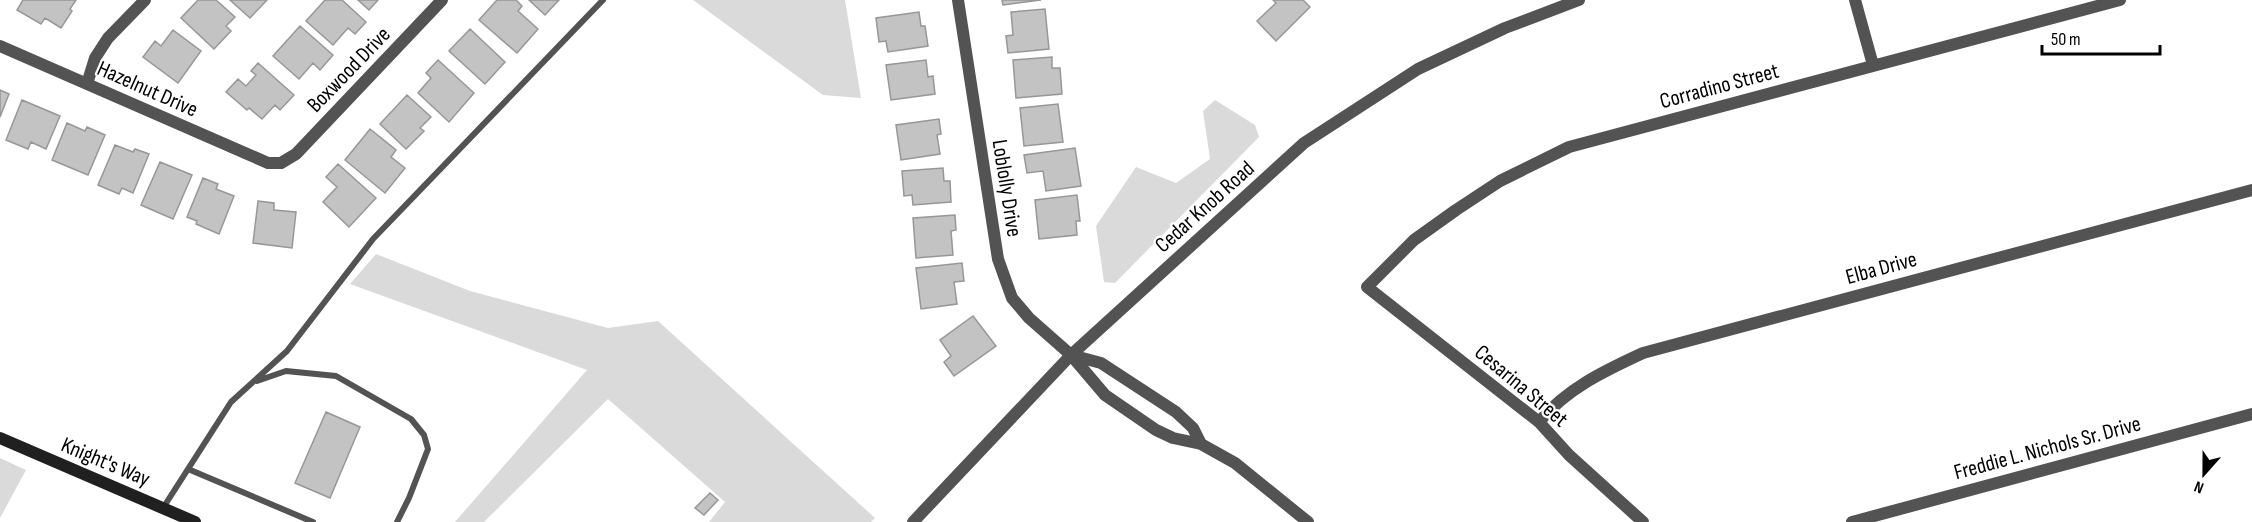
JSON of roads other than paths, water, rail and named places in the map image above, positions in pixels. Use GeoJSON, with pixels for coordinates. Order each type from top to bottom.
{"type":"FeatureCollection","features":[{"type":"Feature","properties":{"kind":"main road","name":"Knight's Way"},"geometry":{"type":"LineString","coordinates":[[0,438],[195,522]]}},
{"type":"Feature","properties":{"kind":"street"},"geometry":{"type":"LineString","coordinates":[[87,84],[95,58],[108,38],[145,0]]}},
{"type":"Feature","properties":{"kind":"street","name":"Boxwood Drive"},"geometry":{"type":"LineString","coordinates":[[281,163],[296,154],[442,0]]}},
{"type":"Feature","properties":{"kind":"street","name":"Loblolly Drive"},"geometry":{"type":"LineString","coordinates":[[958,0],[998,259],[1012,298],[1029,318],[1071,355],[1090,380],[1122,408],[1173,438],[1201,444]]}},
{"type":"Feature","properties":{"kind":"street","name":"Cedar Knob Road"},"geometry":{"type":"LineString","coordinates":[[913,522],[1071,355],[1304,143],[1418,69],[1505,28],[1579,0]]}},
{"type":"Feature","properties":{"kind":"street"},"geometry":{"type":"LineString","coordinates":[[1856,0],[1873,65]]}},
{"type":"Feature","properties":{"kind":"street","name":"Corradino Street"},"geometry":{"type":"LineString","coordinates":[[1367,287],[1414,240],[1456,210],[1500,181],[1569,147],[2120,0]]}},
{"type":"Feature","properties":{"kind":"street","name":"Hazelnut Drive"},"geometry":{"type":"LineString","coordinates":[[0,46],[268,163],[281,163]]}},
{"type":"Feature","properties":{"kind":"street","name":"Elba Drive"},"geometry":{"type":"LineString","coordinates":[[1539,422],[1549,410],[1573,390],[1608,369],[1642,353],[2252,190]]}},
{"type":"Feature","properties":{"kind":"street","name":"Cesarina Street"},"geometry":{"type":"LineString","coordinates":[[1367,287],[1539,422],[1569,455],[1643,522]]}},
{"type":"Feature","properties":{"kind":"street"},"geometry":{"type":"LineString","coordinates":[[1071,355],[1101,363],[1176,412],[1193,428],[1201,444],[1235,463],[1308,522]]}},
{"type":"Feature","properties":{"kind":"street","name":"Freddie L. Nichols Sr. Drive"},"geometry":{"type":"LineString","coordinates":[[1852,522],[2252,414]]}},
{"type":"Feature","properties":{"kind":"lane"},"geometry":{"type":"LineString","coordinates":[[162,508],[231,402],[287,351],[373,239],[603,0]]}},
{"type":"Feature","properties":{"kind":"lane"},"geometry":{"type":"LineString","coordinates":[[253,382],[286,371],[336,376],[411,419],[424,435],[428,449],[397,522]]}},
{"type":"Feature","properties":{"kind":"lane"},"geometry":{"type":"LineString","coordinates":[[188,469],[313,522]]}}]}
